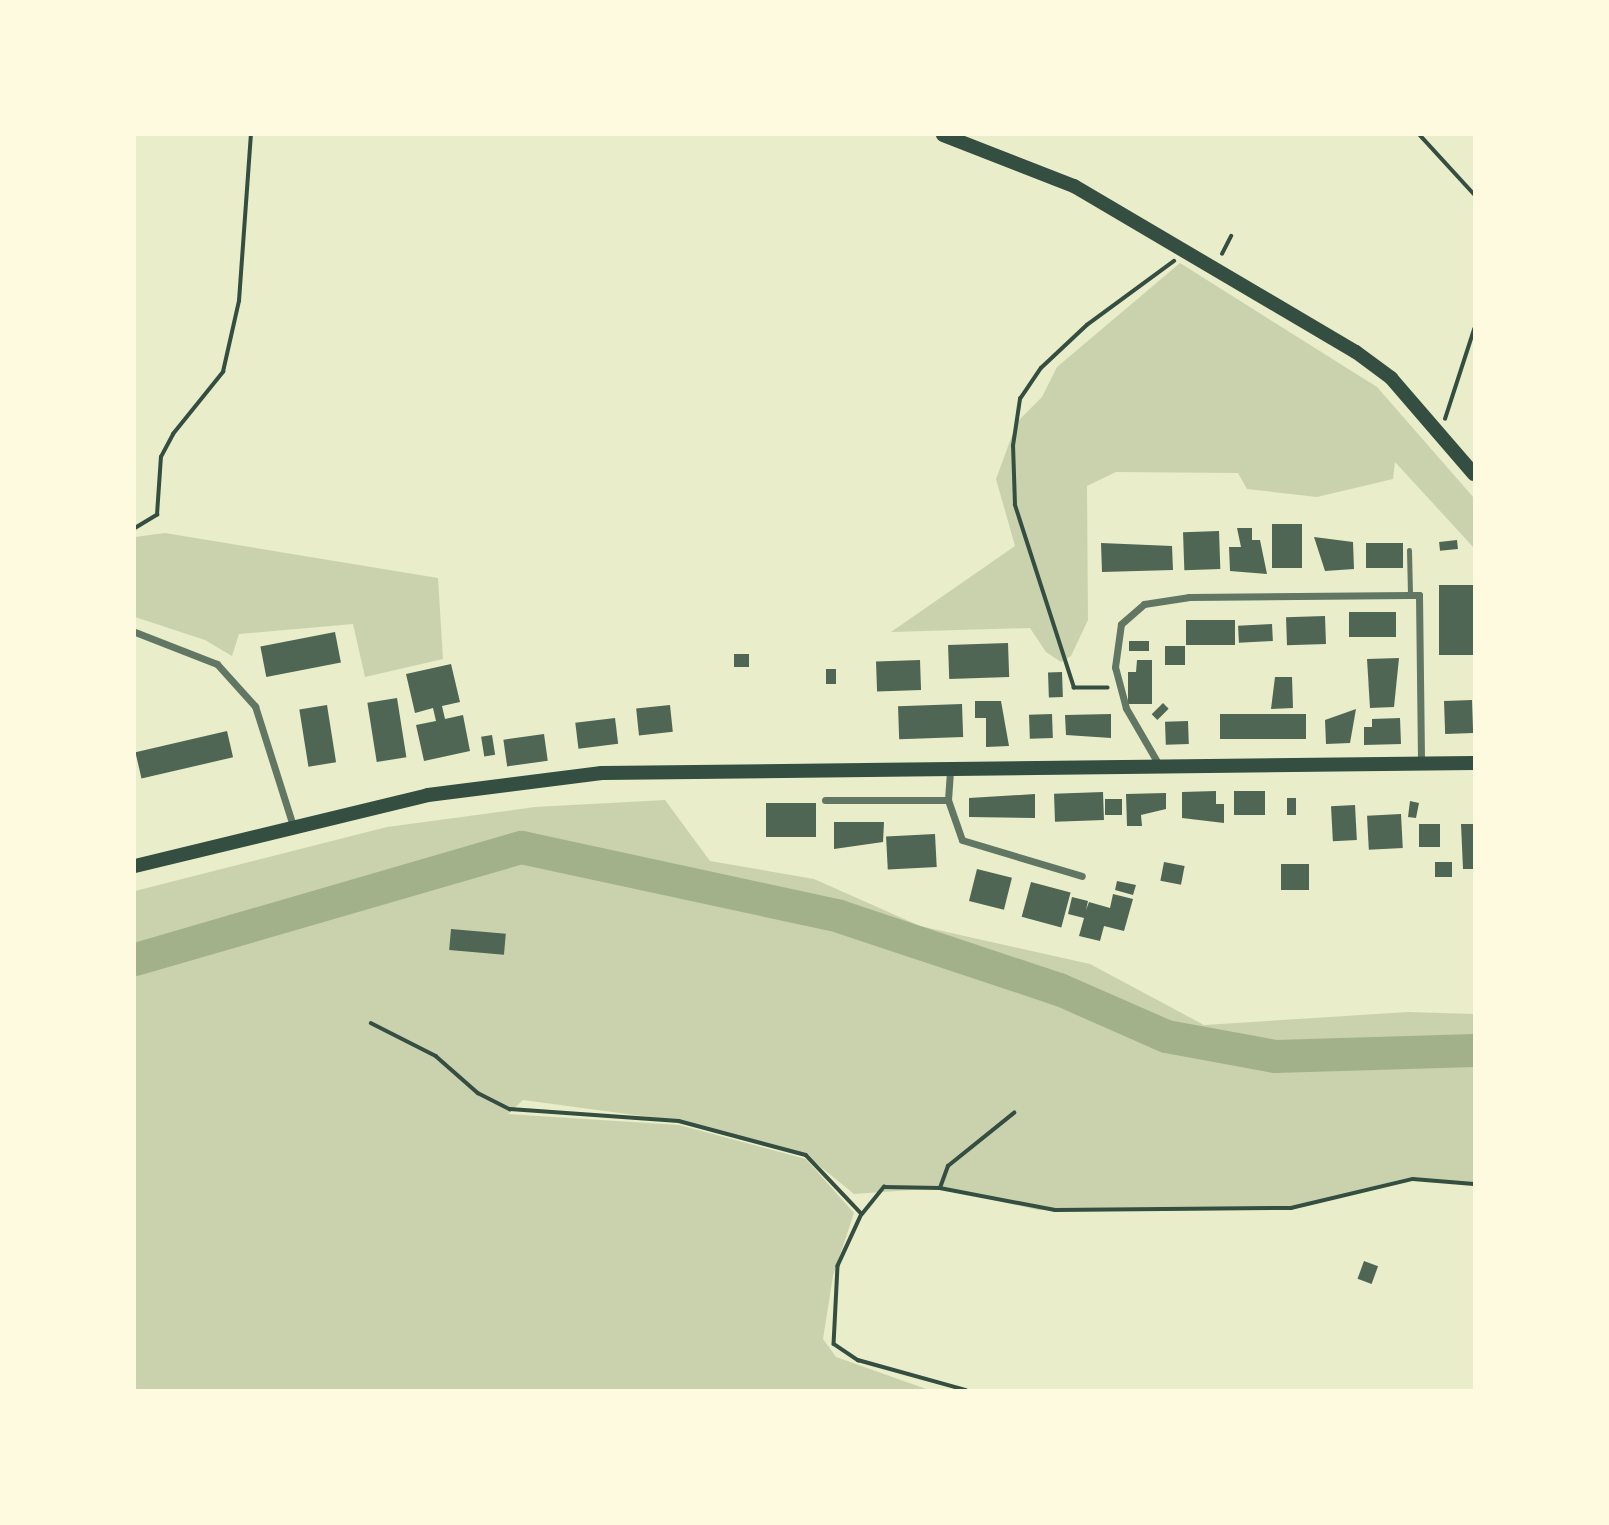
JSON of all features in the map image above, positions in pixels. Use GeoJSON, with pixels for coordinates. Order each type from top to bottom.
{"type":"FeatureCollection","features":[{"type":"Feature","properties":{"kind":"main road"},"geometry":{"type":"LineString","coordinates":[[943,135],[1074,186],[1216,265],[1391,378],[1474,474]]}},
{"type":"Feature","properties":{"kind":"main road"},"geometry":{"type":"LineString","coordinates":[[135,866],[428,795],[552,778],[950,768],[1474,763]]}},
{"type":"Feature","properties":{"kind":"street"},"geometry":{"type":"LineString","coordinates":[[1159,765],[1117,687],[1121,624],[1159,599],[1410,595],[1419,595],[1421,764]]}},
{"type":"Feature","properties":{"kind":"street"},"geometry":{"type":"LineString","coordinates":[[135,632],[217,664],[255,706],[293,826]]}},
{"type":"Feature","properties":{"kind":"street"},"geometry":{"type":"LineString","coordinates":[[950,768],[948,800],[962,840],[1082,876]]}},
{"type":"Feature","properties":{"kind":"street"},"geometry":{"type":"LineString","coordinates":[[825,800],[948,800]]}},
{"type":"Feature","properties":{"kind":"lane"},"geometry":{"type":"LineString","coordinates":[[1409,550],[1410,595]]}},
{"type":"Feature","properties":{"kind":"path"},"geometry":{"type":"LineString","coordinates":[[135,528],[157,516],[161,457],[173,434],[223,372],[239,301],[251,135]]}},
{"type":"Feature","properties":{"kind":"path"},"geometry":{"type":"LineString","coordinates":[[1420,135],[1474,194]]}},
{"type":"Feature","properties":{"kind":"path"},"geometry":{"type":"LineString","coordinates":[[1216,265],[1231,236]]}},
{"type":"Feature","properties":{"kind":"path"},"geometry":{"type":"LineString","coordinates":[[1117,687],[1074,688],[1015,505],[1018,411],[1041,368],[1188,248]]}},
{"type":"Feature","properties":{"kind":"path"},"geometry":{"type":"LineString","coordinates":[[1440,434],[1474,330]]}},
{"type":"Feature","properties":{"kind":"path"},"geometry":{"type":"LineString","coordinates":[[371,1023],[436,1056],[478,1093],[510,1109],[679,1121],[806,1155],[862,1214]]}},
{"type":"Feature","properties":{"kind":"path"},"geometry":{"type":"LineString","coordinates":[[940,1188],[948,1166],[1014,1113]]}},
{"type":"Feature","properties":{"kind":"path"},"geometry":{"type":"LineString","coordinates":[[966,1390],[858,1360],[834,1345],[838,1266],[862,1214],[884,1187],[940,1188],[1038,1210],[1291,1208],[1413,1179],[1474,1184]]}},
{"type":"Feature","properties":{"kind":"green space"},"geometry":{"type":"Polygon","coordinates":[[[1180,263],[1377,387],[1474,498],[1474,548],[1395,462],[1393,479],[1317,497],[1247,489],[1238,473],[1116,472],[1087,486],[1088,620],[1071,656],[1061,662],[1046,652],[1030,628],[891,632],[1015,546],[996,479],[1017,422],[1042,397],[1057,367],[1180,263]]]}},
{"type":"Feature","properties":{"kind":"green space"},"geometry":{"type":"Polygon","coordinates":[[[165,533],[438,578],[443,659],[365,677],[353,624],[239,634],[232,656],[205,640],[135,617],[135,537],[165,533]]]}},
{"type":"Feature","properties":{"kind":"green space"},"geometry":{"type":"Polygon","coordinates":[[[665,800],[710,861],[814,879],[920,926],[1090,964],[1204,1025],[1408,1012],[1474,1014],[1474,1184],[1413,1179],[1291,1208],[1038,1210],[940,1188],[854,1194],[806,1155],[679,1121],[523,1100],[508,1114],[679,1125],[806,1159],[854,1213],[833,1276],[823,1339],[836,1357],[929,1390],[135,1390],[135,891],[387,827],[535,807],[665,800]]]}},
{"type":"Feature","properties":{"kind":"building"},"geometry":{"type":"Polygon","coordinates":[[[1272,524],[1302,524],[1302,568],[1272,568],[1272,524]]]}},
{"type":"Feature","properties":{"kind":"building"},"geometry":{"type":"Polygon","coordinates":[[[1237,528],[1252,528],[1252,540],[1260,540],[1267,574],[1230,571],[1229,547],[1241,547],[1237,528]]]}},
{"type":"Feature","properties":{"kind":"building"},"geometry":{"type":"Polygon","coordinates":[[[1219,531],[1220,569],[1184,570],[1183,532],[1219,531]]]}},
{"type":"Feature","properties":{"kind":"building"},"geometry":{"type":"Polygon","coordinates":[[[1314,537],[1353,542],[1354,569],[1325,571],[1314,537]]]}},
{"type":"Feature","properties":{"kind":"building"},"geometry":{"type":"Polygon","coordinates":[[[1457,540],[1458,549],[1440,551],[1439,542],[1457,540]]]}},
{"type":"Feature","properties":{"kind":"building"},"geometry":{"type":"Polygon","coordinates":[[[1101,543],[1172,546],[1173,570],[1102,572],[1101,543]]]}},
{"type":"Feature","properties":{"kind":"building"},"geometry":{"type":"Polygon","coordinates":[[[1366,543],[1403,543],[1403,568],[1366,568],[1366,543]]]}},
{"type":"Feature","properties":{"kind":"building"},"geometry":{"type":"Polygon","coordinates":[[[1439,585],[1474,585],[1474,655],[1439,655],[1439,585]]]}},
{"type":"Feature","properties":{"kind":"building"},"geometry":{"type":"Polygon","coordinates":[[[1349,612],[1396,612],[1396,637],[1349,637],[1349,612]]]}},
{"type":"Feature","properties":{"kind":"building"},"geometry":{"type":"Polygon","coordinates":[[[1325,616],[1326,644],[1287,645],[1286,617],[1325,616]]]}},
{"type":"Feature","properties":{"kind":"building"},"geometry":{"type":"Polygon","coordinates":[[[1186,620],[1235,620],[1235,645],[1186,645],[1186,620]]]}},
{"type":"Feature","properties":{"kind":"building"},"geometry":{"type":"Polygon","coordinates":[[[1272,624],[1273,641],[1239,643],[1238,626],[1272,624]]]}},
{"type":"Feature","properties":{"kind":"building"},"geometry":{"type":"Polygon","coordinates":[[[335,632],[341,662],[266,677],[260,647],[335,632]]]}},
{"type":"Feature","properties":{"kind":"building"},"geometry":{"type":"Polygon","coordinates":[[[1129,641],[1149,641],[1149,651],[1129,651],[1129,641]]]}},
{"type":"Feature","properties":{"kind":"building"},"geometry":{"type":"Polygon","coordinates":[[[1008,643],[1009,677],[949,679],[948,645],[1008,643]]]}},
{"type":"Feature","properties":{"kind":"building"},"geometry":{"type":"Polygon","coordinates":[[[1165,646],[1185,646],[1185,665],[1165,665],[1165,646]]]}},
{"type":"Feature","properties":{"kind":"building"},"geometry":{"type":"Polygon","coordinates":[[[734,654],[749,654],[749,667],[734,667],[734,654]]]}},
{"type":"Feature","properties":{"kind":"building"},"geometry":{"type":"Polygon","coordinates":[[[1399,658],[1394,707],[1370,708],[1367,659],[1399,658]]]}},
{"type":"Feature","properties":{"kind":"building"},"geometry":{"type":"Polygon","coordinates":[[[920,660],[921,690],[877,692],[876,662],[920,660]]]}},
{"type":"Feature","properties":{"kind":"building"},"geometry":{"type":"Polygon","coordinates":[[[1137,660],[1152,660],[1152,704],[1128,704],[1128,672],[1136,672],[1137,660]]]}},
{"type":"Feature","properties":{"kind":"building"},"geometry":{"type":"Polygon","coordinates":[[[451,664],[460,702],[442,706],[445,719],[463,715],[470,751],[424,761],[416,725],[436,721],[433,708],[415,713],[406,674],[451,664]]]}},
{"type":"Feature","properties":{"kind":"building"},"geometry":{"type":"Polygon","coordinates":[[[826,669],[836,669],[836,684],[826,684],[826,669]]]}},
{"type":"Feature","properties":{"kind":"building"},"geometry":{"type":"Polygon","coordinates":[[[1048,672],[1062,672],[1063,697],[1049,697],[1048,672]]]}},
{"type":"Feature","properties":{"kind":"building"},"geometry":{"type":"Polygon","coordinates":[[[1275,677],[1292,677],[1293,708],[1271,709],[1275,677]]]}},
{"type":"Feature","properties":{"kind":"building"},"geometry":{"type":"Polygon","coordinates":[[[397,698],[406,757],[377,762],[367,703],[397,698]]]}},
{"type":"Feature","properties":{"kind":"building"},"geometry":{"type":"Polygon","coordinates":[[[1472,700],[1473,733],[1445,734],[1444,701],[1472,700]]]}},
{"type":"Feature","properties":{"kind":"building"},"geometry":{"type":"Polygon","coordinates":[[[975,701],[1001,701],[1009,746],[986,747],[986,718],[975,718],[975,701]]]}},
{"type":"Feature","properties":{"kind":"building"},"geometry":{"type":"Polygon","coordinates":[[[1163,703],[1169,709],[1157,720],[1152,714],[1163,703]]]}},
{"type":"Feature","properties":{"kind":"building"},"geometry":{"type":"Polygon","coordinates":[[[962,704],[963,737],[899,739],[898,706],[962,704]]]}},
{"type":"Feature","properties":{"kind":"building"},"geometry":{"type":"Polygon","coordinates":[[[327,705],[336,762],[308,767],[299,709],[327,705]]]}},
{"type":"Feature","properties":{"kind":"building"},"geometry":{"type":"Polygon","coordinates":[[[670,705],[673,732],[639,735],[636,709],[670,705]]]}},
{"type":"Feature","properties":{"kind":"building"},"geometry":{"type":"Polygon","coordinates":[[[1356,709],[1350,743],[1326,744],[1325,720],[1356,709]]]}},
{"type":"Feature","properties":{"kind":"building"},"geometry":{"type":"Polygon","coordinates":[[[1052,714],[1053,738],[1030,739],[1029,715],[1052,714]]]}},
{"type":"Feature","properties":{"kind":"building"},"geometry":{"type":"Polygon","coordinates":[[[1111,714],[1111,738],[1066,735],[1065,715],[1111,714]]]}},
{"type":"Feature","properties":{"kind":"building"},"geometry":{"type":"Polygon","coordinates":[[[1220,714],[1306,714],[1306,739],[1220,739],[1220,714]]]}},
{"type":"Feature","properties":{"kind":"building"},"geometry":{"type":"Polygon","coordinates":[[[615,718],[618,744],[578,749],[575,723],[615,718]]]}},
{"type":"Feature","properties":{"kind":"building"},"geometry":{"type":"Polygon","coordinates":[[[1400,718],[1401,744],[1364,745],[1364,727],[1372,727],[1372,719],[1400,718]]]}},
{"type":"Feature","properties":{"kind":"building"},"geometry":{"type":"Polygon","coordinates":[[[1188,721],[1189,744],[1166,745],[1165,722],[1188,721]]]}},
{"type":"Feature","properties":{"kind":"building"},"geometry":{"type":"Polygon","coordinates":[[[227,731],[233,757],[141,778],[135,752],[227,731]]]}},
{"type":"Feature","properties":{"kind":"building"},"geometry":{"type":"Polygon","coordinates":[[[544,734],[548,761],[507,766],[503,740],[544,734]]]}},
{"type":"Feature","properties":{"kind":"building"},"geometry":{"type":"Polygon","coordinates":[[[492,735],[495,755],[484,756],[481,737],[492,735]]]}},
{"type":"Feature","properties":{"kind":"building"},"geometry":{"type":"Polygon","coordinates":[[[1216,791],[1216,804],[1224,804],[1224,823],[1182,818],[1182,792],[1216,791]]]}},
{"type":"Feature","properties":{"kind":"building"},"geometry":{"type":"Polygon","coordinates":[[[1234,791],[1265,791],[1265,815],[1234,815],[1234,791]]]}},
{"type":"Feature","properties":{"kind":"building"},"geometry":{"type":"Polygon","coordinates":[[[1103,792],[1104,820],[1055,822],[1054,794],[1103,792]]]}},
{"type":"Feature","properties":{"kind":"building"},"geometry":{"type":"Polygon","coordinates":[[[1166,793],[1166,809],[1141,815],[1142,826],[1127,826],[1126,794],[1166,793]]]}},
{"type":"Feature","properties":{"kind":"building"},"geometry":{"type":"Polygon","coordinates":[[[1035,794],[1035,818],[969,817],[969,798],[1035,794]]]}},
{"type":"Feature","properties":{"kind":"building"},"geometry":{"type":"Polygon","coordinates":[[[1287,798],[1296,798],[1296,815],[1287,815],[1287,798]]]}},
{"type":"Feature","properties":{"kind":"building"},"geometry":{"type":"Polygon","coordinates":[[[1105,799],[1122,799],[1122,815],[1105,815],[1105,799]]]}},
{"type":"Feature","properties":{"kind":"building"},"geometry":{"type":"Polygon","coordinates":[[[1410,801],[1419,803],[1416,818],[1408,817],[1410,801]]]}},
{"type":"Feature","properties":{"kind":"building"},"geometry":{"type":"Polygon","coordinates":[[[766,803],[816,803],[816,837],[766,837],[766,803]]]}},
{"type":"Feature","properties":{"kind":"building"},"geometry":{"type":"Polygon","coordinates":[[[1355,805],[1357,840],[1333,841],[1331,806],[1355,805]]]}},
{"type":"Feature","properties":{"kind":"building"},"geometry":{"type":"Polygon","coordinates":[[[1401,814],[1403,848],[1369,850],[1367,816],[1401,814]]]}},
{"type":"Feature","properties":{"kind":"building"},"geometry":{"type":"Polygon","coordinates":[[[834,822],[884,822],[883,842],[834,849],[834,822]]]}},
{"type":"Feature","properties":{"kind":"building"},"geometry":{"type":"Polygon","coordinates":[[[1419,824],[1440,824],[1440,847],[1419,847],[1419,824]]]}},
{"type":"Feature","properties":{"kind":"building"},"geometry":{"type":"Polygon","coordinates":[[[1461,824],[1474,824],[1474,869],[1463,869],[1461,824]]]}},
{"type":"Feature","properties":{"kind":"building"},"geometry":{"type":"Polygon","coordinates":[[[935,834],[937,867],[888,870],[886,837],[935,834]]]}},
{"type":"Feature","properties":{"kind":"building"},"geometry":{"type":"Polygon","coordinates":[[[1164,862],[1185,866],[1181,885],[1160,881],[1164,862]]]}},
{"type":"Feature","properties":{"kind":"building"},"geometry":{"type":"Polygon","coordinates":[[[1435,862],[1452,862],[1452,877],[1435,877],[1435,862]]]}},
{"type":"Feature","properties":{"kind":"building"},"geometry":{"type":"Polygon","coordinates":[[[1281,864],[1309,864],[1309,890],[1281,890],[1281,864]]]}},
{"type":"Feature","properties":{"kind":"building"},"geometry":{"type":"Polygon","coordinates":[[[977,869],[1012,878],[1004,910],[969,901],[977,869]]]}},
{"type":"Feature","properties":{"kind":"building"},"geometry":{"type":"Polygon","coordinates":[[[1117,881],[1136,885],[1133,895],[1115,890],[1117,881]]]}},
{"type":"Feature","properties":{"kind":"building"},"geometry":{"type":"Polygon","coordinates":[[[1031,882],[1071,893],[1061,927],[1022,917],[1031,882]]]}},
{"type":"Feature","properties":{"kind":"building"},"geometry":{"type":"Polygon","coordinates":[[[1113,894],[1133,899],[1124,931],[1104,926],[1100,941],[1079,936],[1084,918],[1068,914],[1072,897],[1088,901],[1086,910],[1089,902],[1110,908],[1113,894]]]}},
{"type":"Feature","properties":{"kind":"building"},"geometry":{"type":"Polygon","coordinates":[[[451,929],[506,934],[504,955],[449,950],[451,929]]]}},
{"type":"Feature","properties":{"kind":"building"},"geometry":{"type":"Polygon","coordinates":[[[1364,1261],[1378,1266],[1372,1284],[1358,1279],[1364,1261]]]}},
{"type":"Feature","properties":{"kind":"waterway"},"geometry":{"type":"LineString","coordinates":[[135,959],[521,847],[839,916],[1059,989],[1166,1036],[1275,1056],[1474,1050]]}}]}
